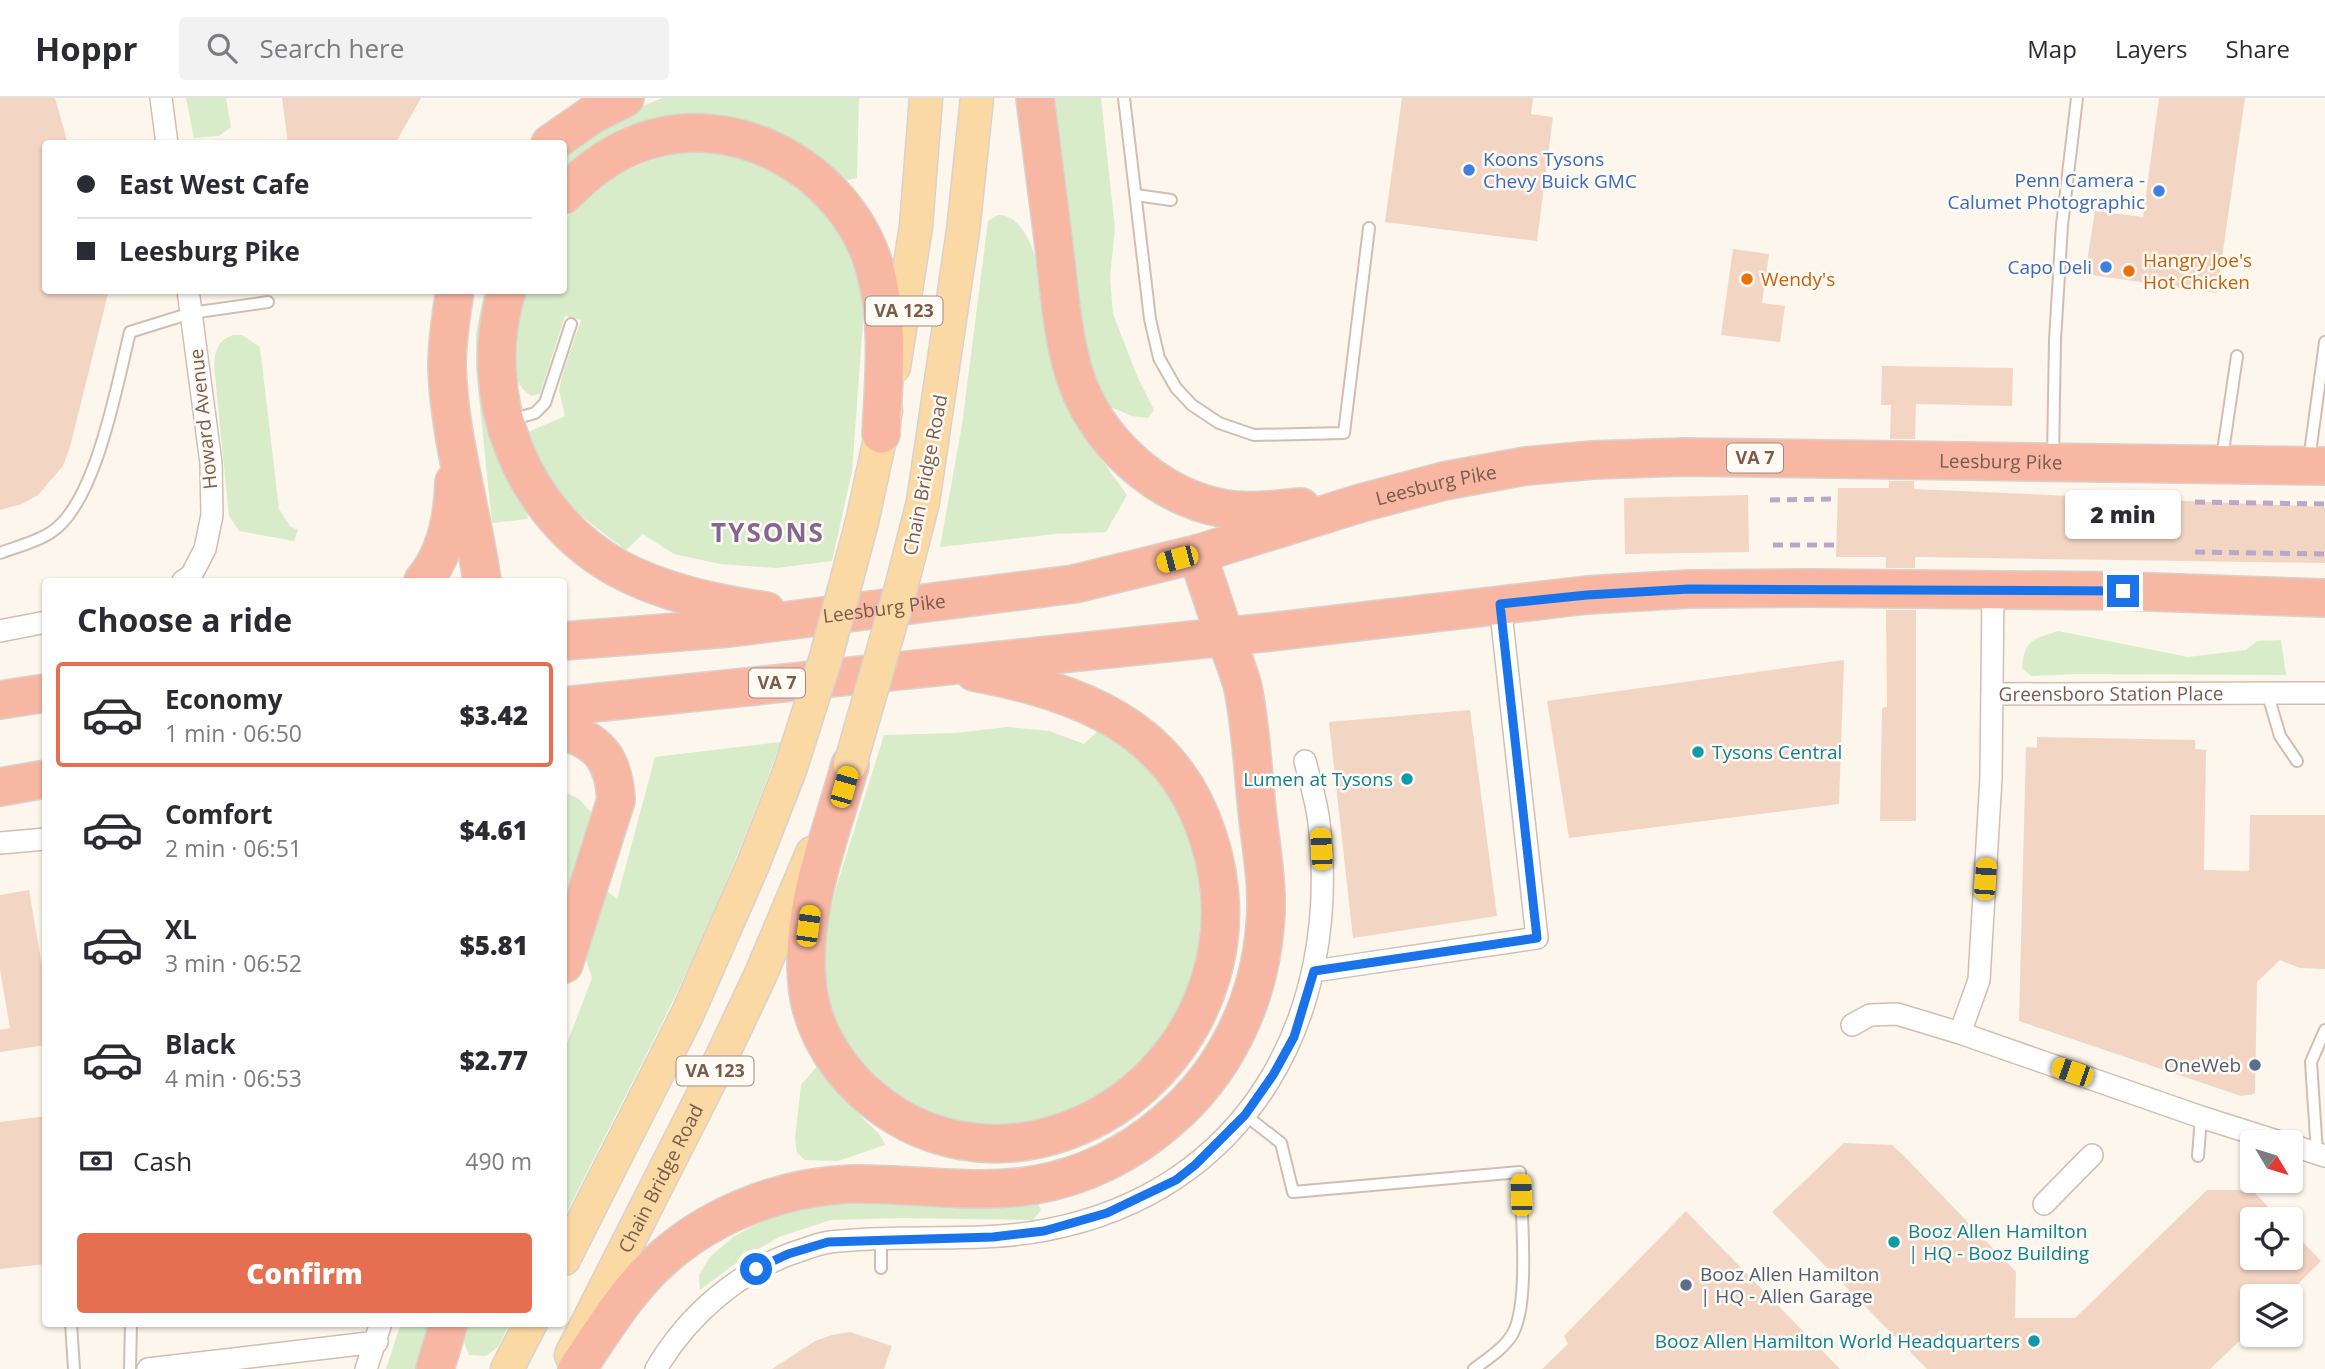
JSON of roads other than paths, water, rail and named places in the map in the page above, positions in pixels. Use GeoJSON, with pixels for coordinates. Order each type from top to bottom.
{"type":"FeatureCollection","features":[{"type":"Feature","properties":{"kind":"highway"},"geometry":{"type":"LineString","coordinates":[[556,140],[593,114],[625,98]]}},
{"type":"Feature","properties":{"kind":"highway"},"geometry":{"type":"LineString","coordinates":[[1035,98],[1066,334],[1074,372],[1083,397],[1100,426],[1147,474],[1175,493],[1205,504],[1240,510],[1361,503]]}},
{"type":"Feature","properties":{"kind":"highway"},"geometry":{"type":"LineString","coordinates":[[567,192],[602,161],[633,145],[664,136],[726,136],[789,158],[807,169],[841,202],[860,230],[873,264],[883,304],[885,345],[881,433]]}},
{"type":"Feature","properties":{"kind":"highway"},"geometry":{"type":"LineString","coordinates":[[454,294],[449,326],[447,368],[480,578]]}},
{"type":"Feature","properties":{"kind":"highway"},"geometry":{"type":"LineString","coordinates":[[506,294],[496,349],[498,389],[504,422],[520,464],[540,498],[566,530],[595,554],[650,583],[729,606],[816,618]]}},
{"type":"Feature","properties":{"kind":"highway"},"geometry":{"type":"LineString","coordinates":[[425,578],[442,550],[449,525],[454,495],[456,435]]}},
{"type":"Feature","properties":{"kind":"highway","name":"Leesburg Pike"},"geometry":{"type":"LineString","coordinates":[[567,641],[729,628],[1074,584],[1197,554],[1361,503],[1444,481],[1526,466],[1593,460],[1698,457],[2316,466]]}},
{"type":"Feature","properties":{"kind":"highway"},"geometry":{"type":"LineString","coordinates":[[577,1369],[613,1315],[662,1258],[710,1225],[754,1204],[804,1190],[852,1184],[995,1190],[1036,1185],[1072,1176],[1112,1159],[1148,1138],[1180,1111],[1207,1081],[1245,1016],[1258,974],[1266,924],[1265,883],[1242,688],[1197,554]]}},
{"type":"Feature","properties":{"kind":"highway","name":"VA 7"},"geometry":{"type":"LineString","coordinates":[[567,706],[1587,595],[1689,589],[1993,590],[2123,591],[2325,598]]}},
{"type":"Feature","properties":{"kind":"highway"},"geometry":{"type":"LineString","coordinates":[[850,765],[811,905],[805,946],[807,984],[813,1015],[828,1048],[851,1080],[877,1105],[908,1124],[931,1133],[978,1144],[1013,1144],[1045,1139],[1075,1128],[1121,1102],[1151,1077],[1177,1046],[1197,1013],[1211,977],[1219,938],[1220,899],[1215,859],[1203,820],[1185,785],[1160,752],[1132,729],[1097,708],[1067,695],[1021,682],[931,667]]}},
{"type":"Feature","properties":{"kind":"highway"},"geometry":{"type":"LineString","coordinates":[[0,700],[42,694]]}},
{"type":"Feature","properties":{"kind":"highway"},"geometry":{"type":"LineString","coordinates":[[567,696],[622,698]]}},
{"type":"Feature","properties":{"kind":"highway"},"geometry":{"type":"LineString","coordinates":[[567,732],[594,746],[608,763],[615,778],[616,800],[567,955]]}},
{"type":"Feature","properties":{"kind":"highway"},"geometry":{"type":"LineString","coordinates":[[0,787],[42,780]]}},
{"type":"Feature","properties":{"kind":"highway"},"geometry":{"type":"LineString","coordinates":[[435,1369],[448,1327]]}},
{"type":"Feature","properties":{"kind":"main road","name":"VA 123"},"geometry":{"type":"LineString","coordinates":[[567,1253],[687,1015],[752,867],[790,770],[826,657],[862,522],[902,329],[916,226],[926,98]]}},
{"type":"Feature","properties":{"kind":"main road","name":"Chain Bridge Road"},"geometry":{"type":"LineString","coordinates":[[564,1369],[715,1071],[760,976],[850,765],[923,502],[963,231],[977,98]]}},
{"type":"Feature","properties":{"kind":"main road"},"geometry":{"type":"LineString","coordinates":[[507,1369],[529,1327]]}},
{"type":"Feature","properties":{"kind":"street"},"geometry":{"type":"LineString","coordinates":[[161,98],[166,140]]}},
{"type":"Feature","properties":{"kind":"street","name":"Howard Avenue"},"geometry":{"type":"LineString","coordinates":[[188,578],[205,550],[212,515],[211,463],[189,294]]}},
{"type":"Feature","properties":{"kind":"street"},"geometry":{"type":"LineString","coordinates":[[1992,694],[1993,590]]}},
{"type":"Feature","properties":{"kind":"street"},"geometry":{"type":"LineString","coordinates":[[1314,971],[1537,938],[1500,604]]}},
{"type":"Feature","properties":{"kind":"street"},"geometry":{"type":"LineString","coordinates":[[0,631],[42,623]]}},
{"type":"Feature","properties":{"kind":"street","name":"Greensboro Station Place"},"geometry":{"type":"LineString","coordinates":[[1960,1033],[1979,981],[1991,778],[1992,694],[2325,693]]}},
{"type":"Feature","properties":{"kind":"street"},"geometry":{"type":"LineString","coordinates":[[656,1369],[693,1318],[725,1290],[756,1269],[788,1254],[828,1242],[993,1237],[1044,1231],[1107,1213],[1176,1180],[1203,1158],[1245,1115],[1273,1075],[1294,1037],[1314,971],[1318,950],[1322,877],[1319,821],[1305,761]]}},
{"type":"Feature","properties":{"kind":"street"},"geometry":{"type":"LineString","coordinates":[[0,844],[42,839]]}},
{"type":"Feature","properties":{"kind":"street"},"geometry":{"type":"LineString","coordinates":[[1852,1026],[1870,1015],[1897,1014],[2242,1130]]}},
{"type":"Feature","properties":{"kind":"street"},"geometry":{"type":"LineString","coordinates":[[2303,1149],[2321,1155]]}},
{"type":"Feature","properties":{"kind":"street"},"geometry":{"type":"LineString","coordinates":[[2044,1204],[2092,1155]]}},
{"type":"Feature","properties":{"kind":"street"},"geometry":{"type":"LineString","coordinates":[[148,1369],[379,1332],[366,1369]]}},
{"type":"Feature","properties":{"kind":"lane"},"geometry":{"type":"LineString","coordinates":[[1124,98],[1150,319],[1159,358],[1177,388],[1192,405],[1219,423],[1254,435],[1344,433],[1369,228]]}},
{"type":"Feature","properties":{"kind":"lane"},"geometry":{"type":"LineString","coordinates":[[2053,461],[2055,340],[2062,225],[2077,98]]}},
{"type":"Feature","properties":{"kind":"lane"},"geometry":{"type":"LineString","coordinates":[[1136,195],[1171,200]]}},
{"type":"Feature","properties":{"kind":"lane"},"geometry":{"type":"LineString","coordinates":[[0,553],[50,534],[72,514],[92,475],[130,332],[191,313],[268,302]]}},
{"type":"Feature","properties":{"kind":"lane"},"geometry":{"type":"LineString","coordinates":[[504,422],[535,413],[545,403],[571,324]]}},
{"type":"Feature","properties":{"kind":"lane"},"geometry":{"type":"LineString","coordinates":[[2316,466],[2325,342]]}},
{"type":"Feature","properties":{"kind":"lane"},"geometry":{"type":"LineString","coordinates":[[2221,465],[2237,356]]}},
{"type":"Feature","properties":{"kind":"lane"},"geometry":{"type":"LineString","coordinates":[[2267,692],[2280,736],[2297,761]]}},
{"type":"Feature","properties":{"kind":"lane"},"geometry":{"type":"LineString","coordinates":[[2321,1155],[2311,1062],[2325,1030]]}},
{"type":"Feature","properties":{"kind":"lane"},"geometry":{"type":"LineString","coordinates":[[1245,1115],[1281,1143],[1293,1192],[1520,1172],[1522,1284],[1517,1322],[1505,1344],[1474,1369]]}},
{"type":"Feature","properties":{"kind":"lane"},"geometry":{"type":"LineString","coordinates":[[2198,1156],[2201,1117]]}},
{"type":"Feature","properties":{"kind":"lane"},"geometry":{"type":"LineString","coordinates":[[881,1239],[881,1268]]}},
{"type":"Feature","properties":{"kind":"lane"},"geometry":{"type":"LineString","coordinates":[[71,1327],[74,1369]]}},
{"type":"Feature","properties":{"kind":"lane"},"geometry":{"type":"LineString","coordinates":[[130,1369],[131,1327]]}},
{"type":"Feature","properties":{"kind":"railway"},"geometry":{"type":"LineString","coordinates":[[1770,500],[1837,499]]}},
{"type":"Feature","properties":{"kind":"railway"},"geometry":{"type":"LineString","coordinates":[[2195,502],[2325,504]]}},
{"type":"Feature","properties":{"kind":"railway"},"geometry":{"type":"LineString","coordinates":[[1773,545],[1836,545]]}},
{"type":"Feature","properties":{"kind":"railway"},"geometry":{"type":"LineString","coordinates":[[2195,552],[2325,554]]}},
{"type":"Feature","properties":{"kind":"place","name":"Koons Tysons Chevy Buick GMC"},"geometry":{"type":"Point","coordinates":[1469,170]}},
{"type":"Feature","properties":{"kind":"place","name":"Penn Camera - Calumet Photographic"},"geometry":{"type":"Point","coordinates":[2159,191]}},
{"type":"Feature","properties":{"kind":"place","name":"Capo Deli"},"geometry":{"type":"Point","coordinates":[2106,267]}},
{"type":"Feature","properties":{"kind":"place","name":"Hangry Joe's Hot Chicken"},"geometry":{"type":"Point","coordinates":[2129,271]}},
{"type":"Feature","properties":{"kind":"place","name":"Wendy's"},"geometry":{"type":"Point","coordinates":[1747,279]}},
{"type":"Feature","properties":{"kind":"place","name":"Tysons Central"},"geometry":{"type":"Point","coordinates":[1698,752]}},
{"type":"Feature","properties":{"kind":"place","name":"Lumen at Tysons"},"geometry":{"type":"Point","coordinates":[1407,779]}},
{"type":"Feature","properties":{"kind":"place","name":"OneWeb"},"geometry":{"type":"Point","coordinates":[2255,1065]}},
{"type":"Feature","properties":{"kind":"place","name":"Booz Allen Hamilton | HQ - Booz Building"},"geometry":{"type":"Point","coordinates":[1894,1242]}},
{"type":"Feature","properties":{"kind":"place","name":"Booz Allen Hamilton | HQ - Allen Garage"},"geometry":{"type":"Point","coordinates":[1686,1285]}},
{"type":"Feature","properties":{"kind":"place","name":"Booz Allen Hamilton World Headquarters"},"geometry":{"type":"Point","coordinates":[2034,1341]}},
{"type":"Feature","properties":{"kind":"district","name":"TYSONS"},"geometry":{"type":"Point","coordinates":[768,533]}}]}
